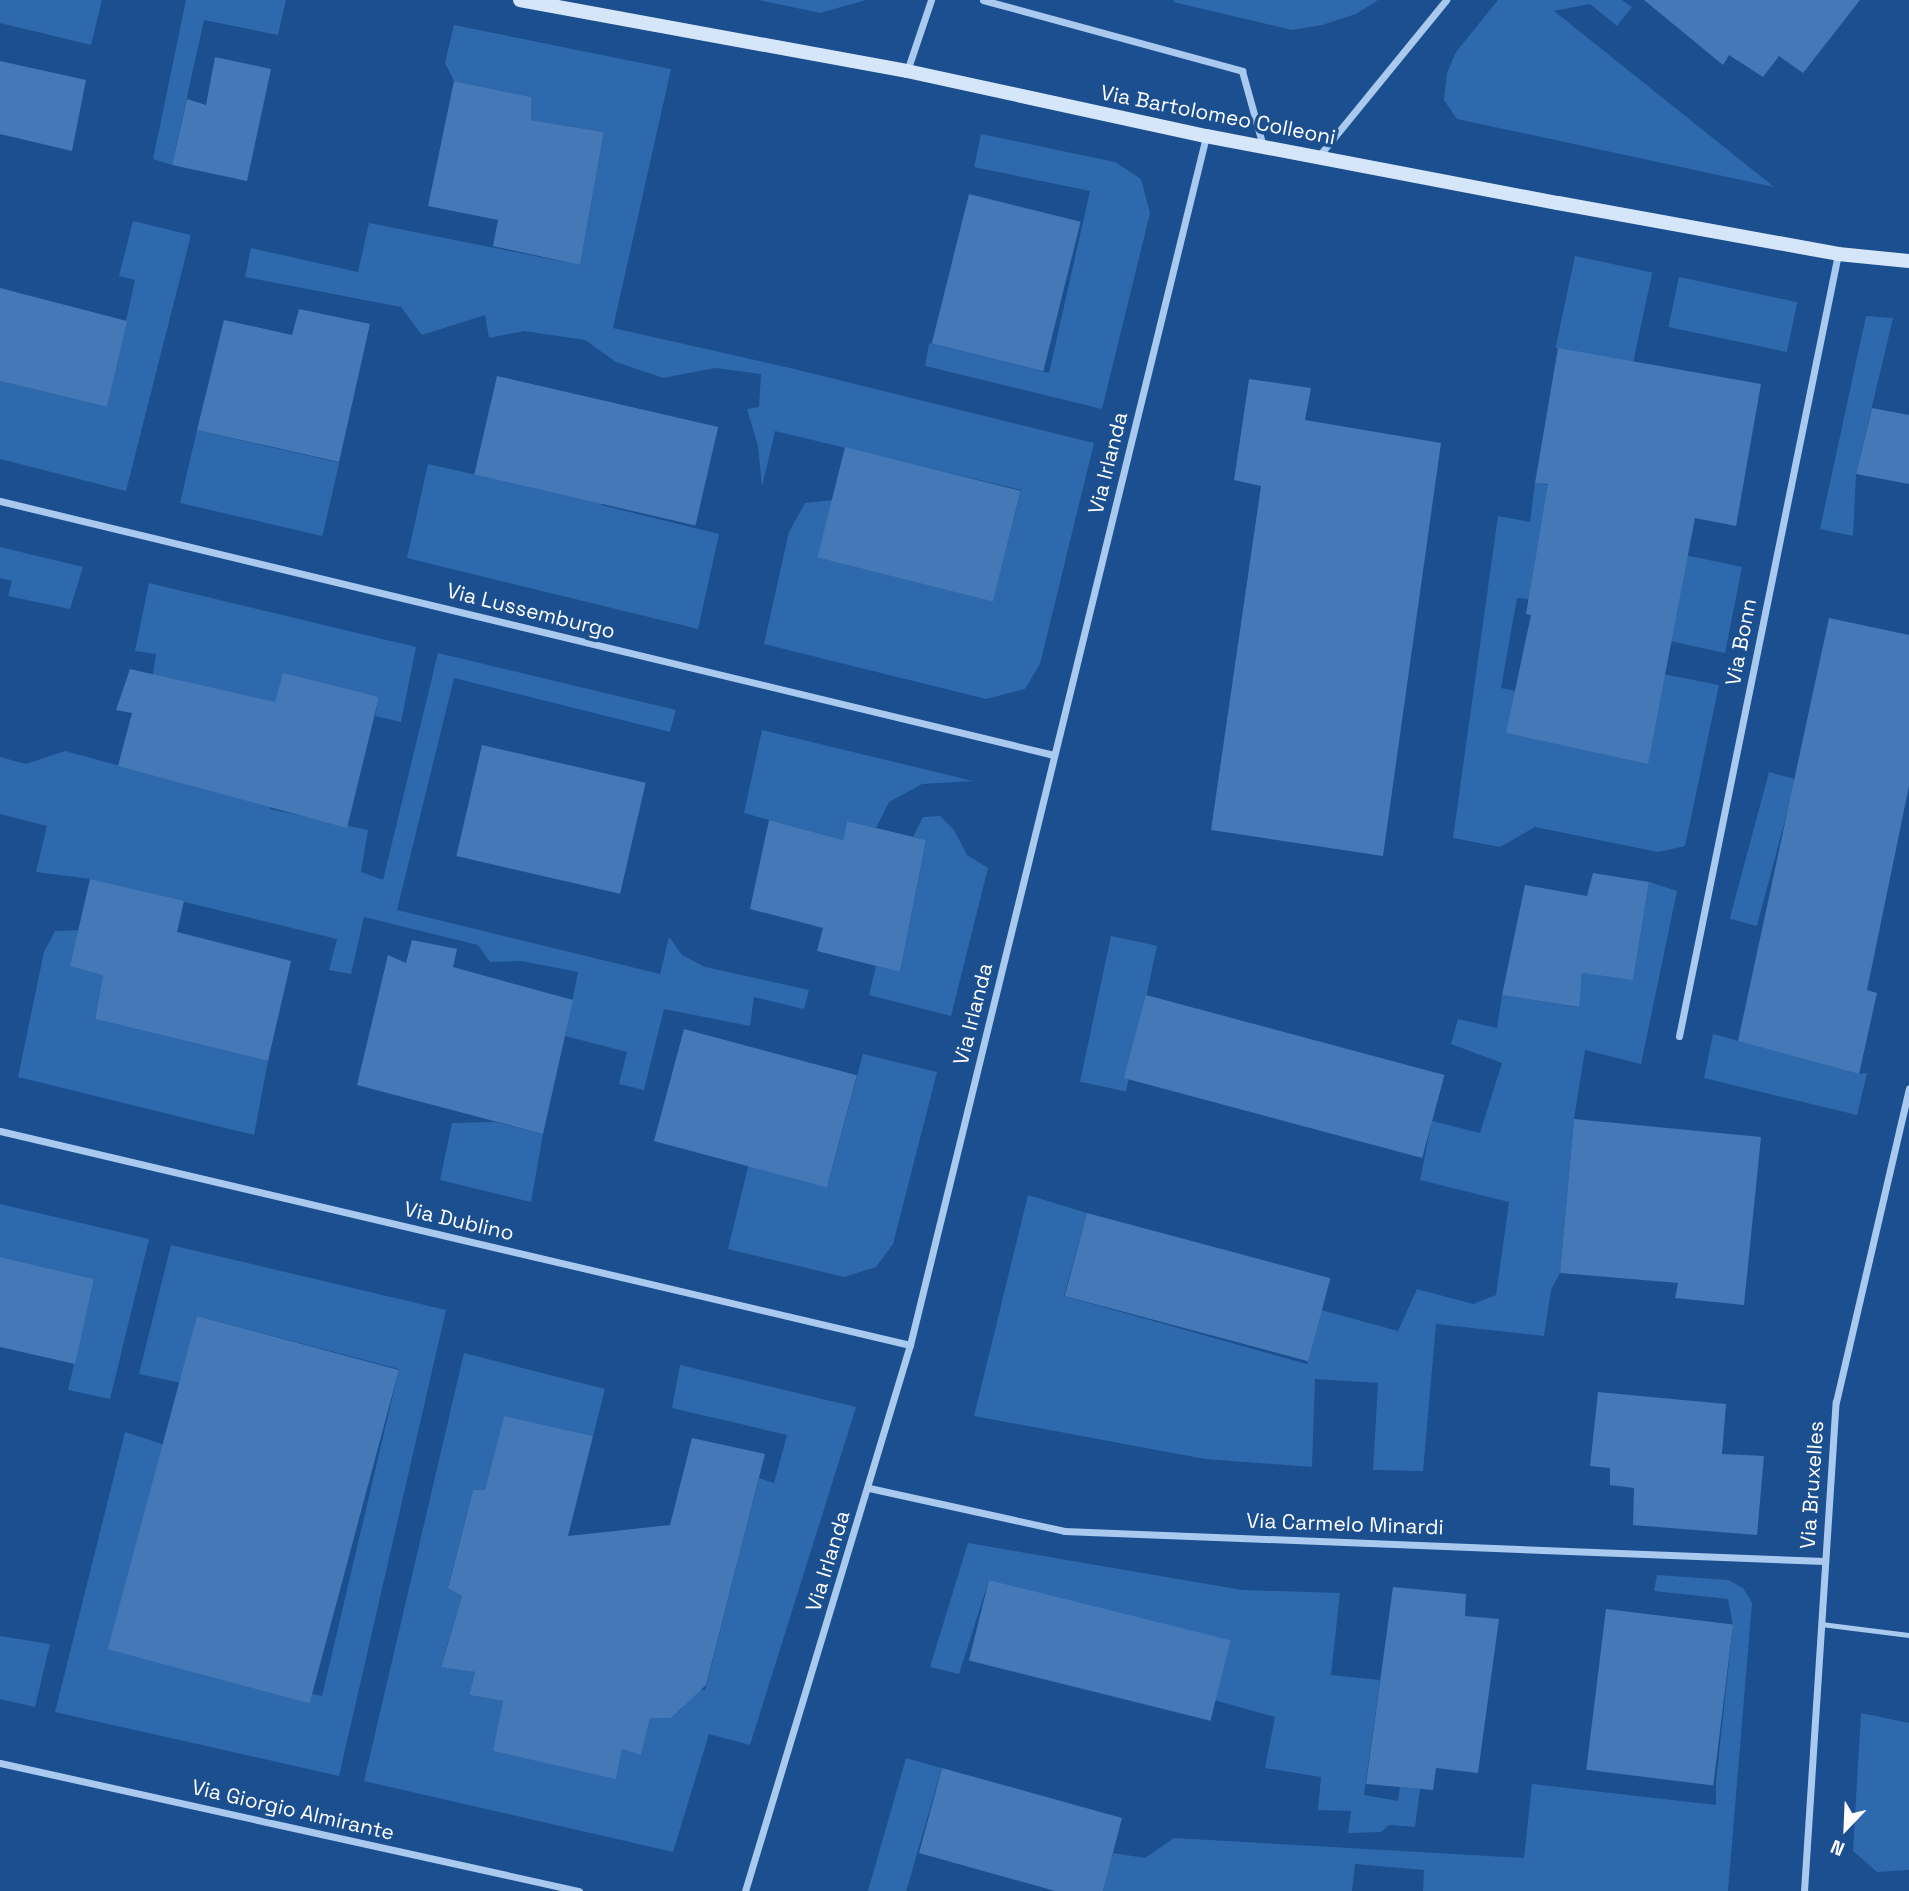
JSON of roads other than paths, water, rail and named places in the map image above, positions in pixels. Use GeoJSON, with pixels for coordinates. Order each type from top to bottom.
{"type":"FeatureCollection","features":[{"type":"Feature","properties":{"kind":"main road","name":"Via Bartolomeo Colleoni"},"geometry":{"type":"LineString","coordinates":[[520,0],[907,71],[1263,147],[1838,254],[1909,261]]}},
{"type":"Feature","properties":{"kind":"street"},"geometry":{"type":"LineString","coordinates":[[907,71],[931,0]]}},
{"type":"Feature","properties":{"kind":"street"},"geometry":{"type":"LineString","coordinates":[[983,0],[1242,71],[1263,147]]}},
{"type":"Feature","properties":{"kind":"street"},"geometry":{"type":"LineString","coordinates":[[1318,157],[1446,0]]}},
{"type":"Feature","properties":{"kind":"street","name":"Via Irlanda"},"geometry":{"type":"LineString","coordinates":[[745,1891],[869,1488],[910,1345],[1206,136]]}},
{"type":"Feature","properties":{"kind":"street","name":"Via Bonn"},"geometry":{"type":"LineString","coordinates":[[1679,1036],[1838,254]]}},
{"type":"Feature","properties":{"kind":"street","name":"Via Lussemburgo"},"geometry":{"type":"LineString","coordinates":[[0,501],[1054,755]]}},
{"type":"Feature","properties":{"kind":"street","name":"Via Bruxelles"},"geometry":{"type":"LineString","coordinates":[[1804,1891],[1836,1402],[1909,1088]]}},
{"type":"Feature","properties":{"kind":"street","name":"Via Dublino"},"geometry":{"type":"LineString","coordinates":[[0,1131],[910,1345]]}},
{"type":"Feature","properties":{"kind":"street","name":"Via Carmelo Minardi"},"geometry":{"type":"LineString","coordinates":[[869,1488],[1064,1531],[1824,1561]]}},
{"type":"Feature","properties":{"kind":"street","name":"Via Giorgio Almirante"},"geometry":{"type":"LineString","coordinates":[[0,1763],[579,1891]]}},
{"type":"Feature","properties":{"kind":"lane"},"geometry":{"type":"LineString","coordinates":[[1821,1623],[1909,1635]]}}]}
